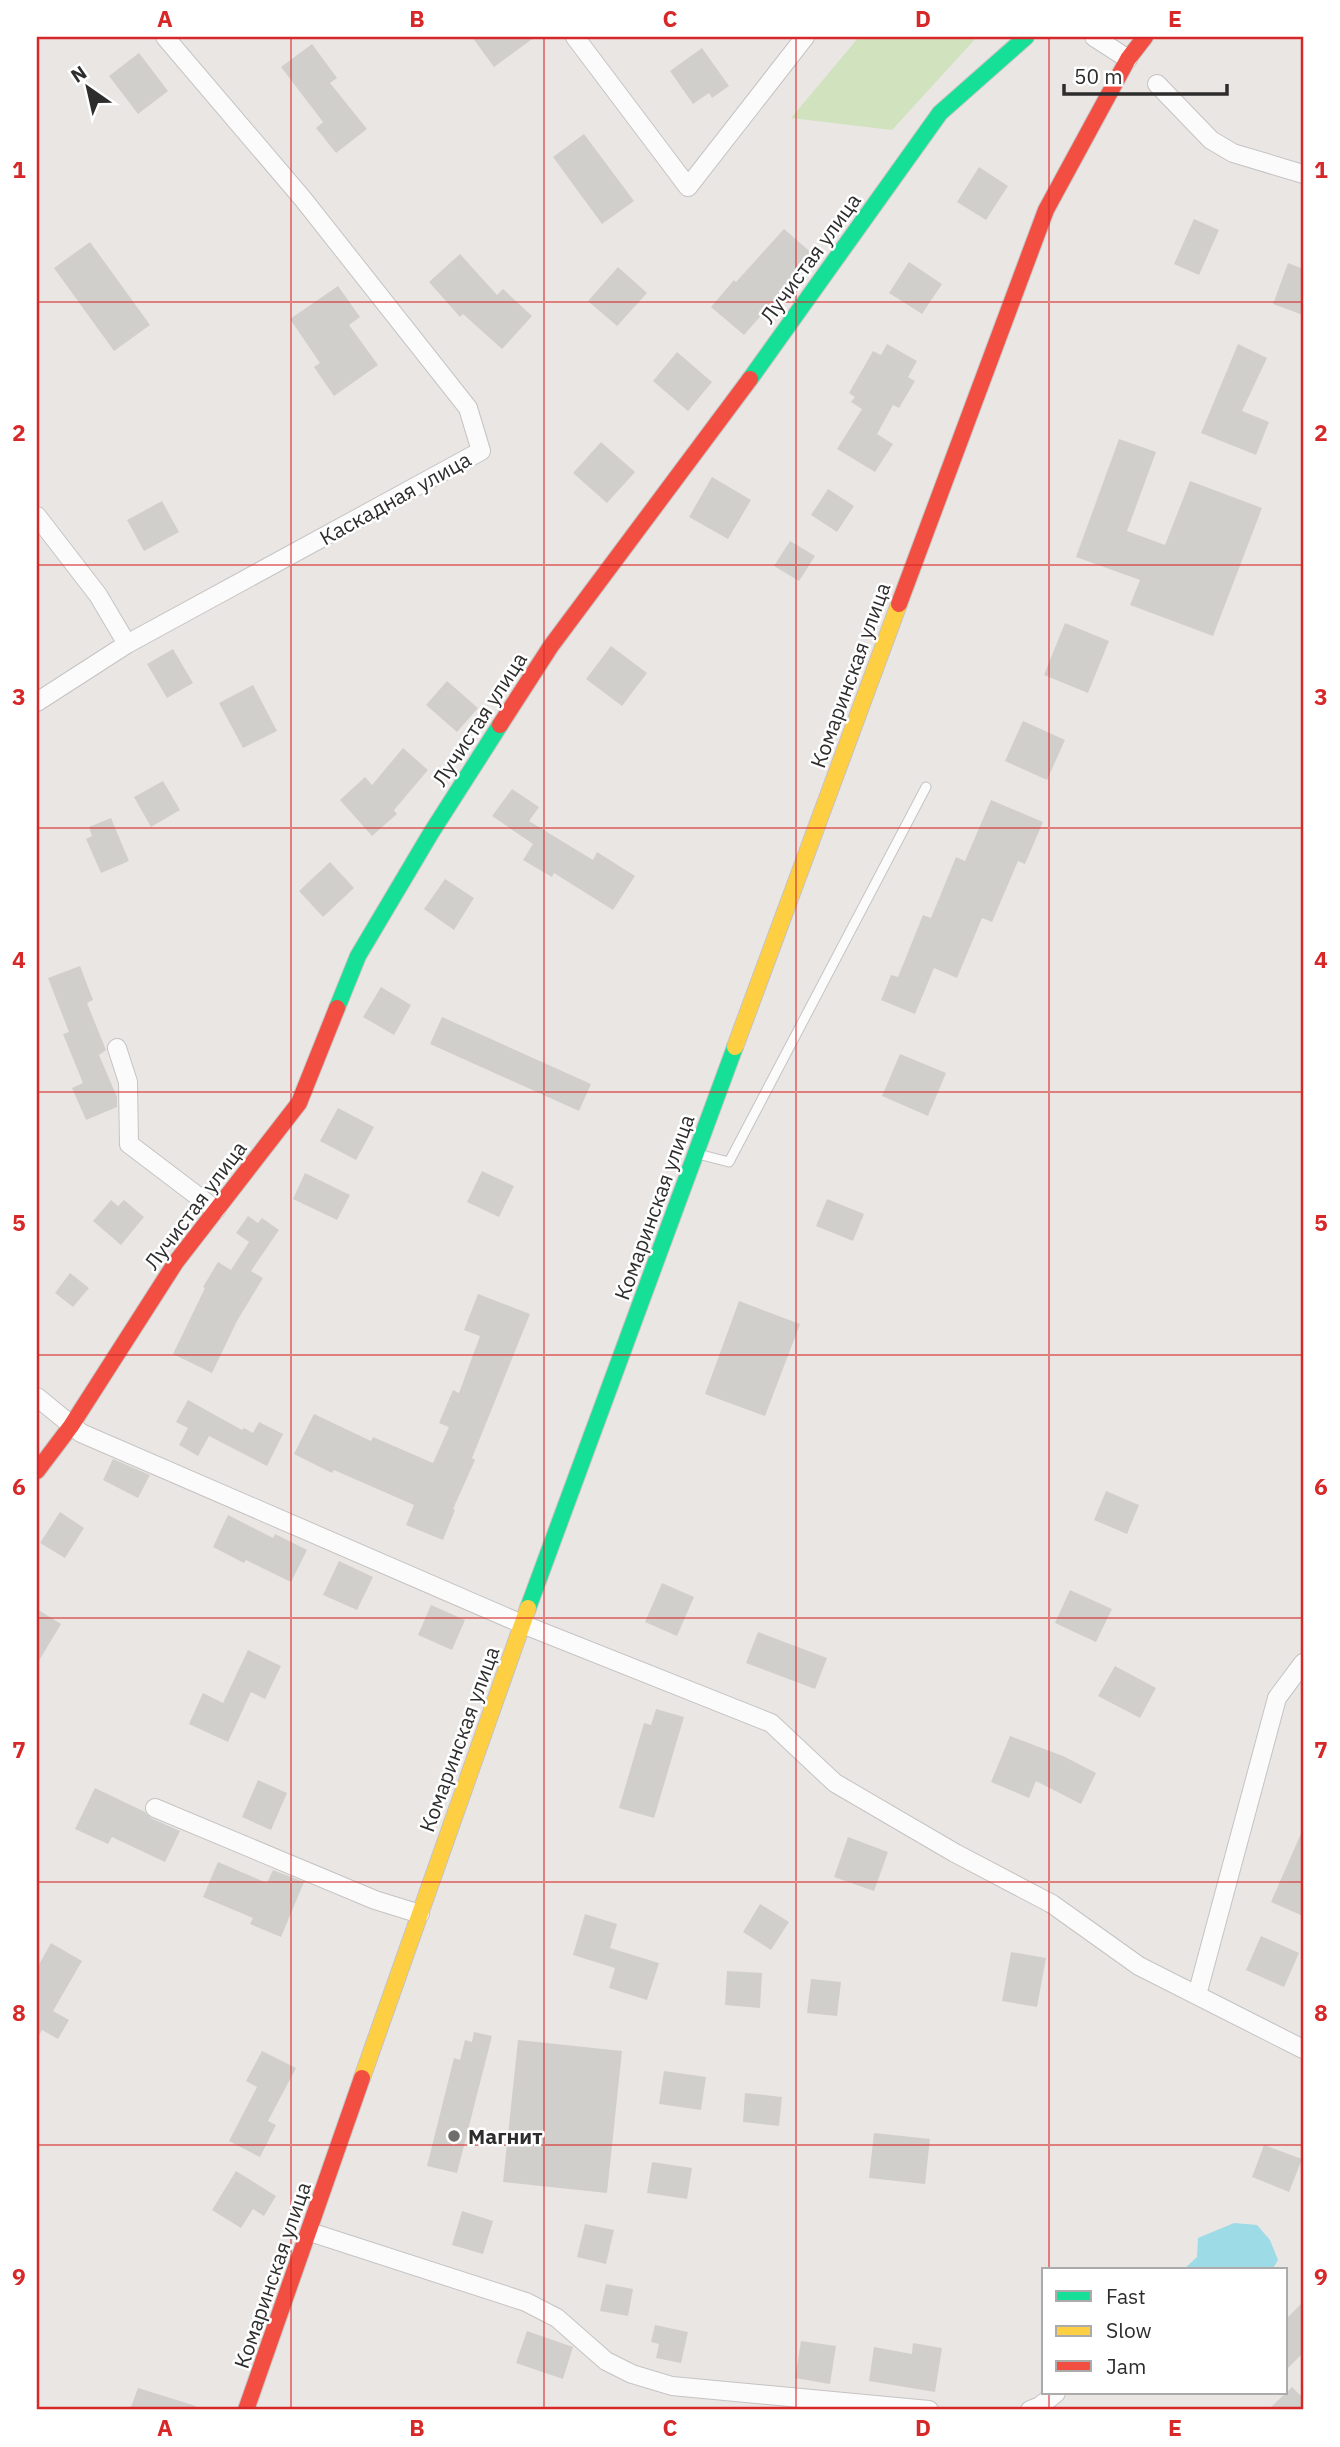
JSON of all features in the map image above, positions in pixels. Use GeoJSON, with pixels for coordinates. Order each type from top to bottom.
{"type":"FeatureCollection","features":[{"type":"Feature","properties":{"kind":"street","name":"Каскадная улица"},"geometry":{"type":"LineString","coordinates":[[37,702],[127,644],[481,451],[468,408],[303,199],[165,37]]}},
{"type":"Feature","properties":{"kind":"street"},"geometry":{"type":"LineString","coordinates":[[575,37],[688,187],[805,37]]}},
{"type":"Feature","properties":{"kind":"street","name":"Лучистая улица"},"geometry":{"type":"LineString","coordinates":[[37,1471],[71,1426],[176,1262],[299,1103],[358,956],[431,833],[551,646],[714,429],[940,113],[1026,37]]}},
{"type":"Feature","properties":{"kind":"street"},"geometry":{"type":"LineString","coordinates":[[1094,37],[1128,59]]}},
{"type":"Feature","properties":{"kind":"street","name":"Комаринская улица"},"geometry":{"type":"LineString","coordinates":[[246,2410],[522,1624],[1046,210],[1128,59],[1145,37]]}},
{"type":"Feature","properties":{"kind":"street"},"geometry":{"type":"LineString","coordinates":[[1157,84],[1211,140],[1233,153],[1303,174]]}},
{"type":"Feature","properties":{"kind":"street"},"geometry":{"type":"LineString","coordinates":[[37,516],[98,595],[127,644]]}},
{"type":"Feature","properties":{"kind":"street"},"geometry":{"type":"LineString","coordinates":[[117,1048],[128,1082],[129,1144],[216,1210]]}},
{"type":"Feature","properties":{"kind":"street"},"geometry":{"type":"LineString","coordinates":[[37,1397],[81,1433],[522,1624],[771,1723],[835,1783],[955,1853],[1052,1904],[1139,1966],[1303,2049]]}},
{"type":"Feature","properties":{"kind":"street"},"geometry":{"type":"LineString","coordinates":[[1197,1995],[1277,1698],[1303,1663]]}},
{"type":"Feature","properties":{"kind":"street"},"geometry":{"type":"LineString","coordinates":[[155,1808],[375,1900],[419,1914]]}},
{"type":"Feature","properties":{"kind":"street"},"geometry":{"type":"LineString","coordinates":[[310,2232],[526,2302],[556,2318],[606,2361],[632,2374],[671,2386],[929,2410]]}},
{"type":"Feature","properties":{"kind":"street"},"geometry":{"type":"LineString","coordinates":[[1030,2410],[1055,2394]]}},
{"type":"Feature","properties":{"kind":"lane"},"geometry":{"type":"LineString","coordinates":[[696,1154],[729,1162],[926,787]]}},
{"type":"Feature","properties":{"kind":"green space"},"geometry":{"type":"Polygon","coordinates":[[[859,37],[977,37],[892,130],[791,118],[859,37]]]}},
{"type":"Feature","properties":{"kind":"water"},"geometry":{"type":"Polygon","coordinates":[[[1234,2223],[1257,2225],[1270,2240],[1278,2260],[1273,2268],[1185,2268],[1197,2257],[1198,2238],[1234,2223]]]}},
{"type":"Feature","properties":{"kind":"building"},"geometry":{"type":"Polygon","coordinates":[[[472,37],[535,37],[494,67],[472,37]]]}},
{"type":"Feature","properties":{"kind":"building"},"geometry":{"type":"Polygon","coordinates":[[[312,44],[337,78],[330,83],[367,129],[336,153],[316,128],[323,122],[281,67],[312,44]]]}},
{"type":"Feature","properties":{"kind":"building"},"geometry":{"type":"Polygon","coordinates":[[[702,48],[729,86],[712,98],[709,93],[693,104],[670,71],[702,48]]]}},
{"type":"Feature","properties":{"kind":"building"},"geometry":{"type":"Polygon","coordinates":[[[139,53],[168,91],[138,114],[109,76],[139,53]]]}},
{"type":"Feature","properties":{"kind":"building"},"geometry":{"type":"Polygon","coordinates":[[[584,134],[634,201],[602,224],[553,157],[584,134]]]}},
{"type":"Feature","properties":{"kind":"building"},"geometry":{"type":"Polygon","coordinates":[[[979,167],[1008,186],[986,220],[957,202],[979,167]]]}},
{"type":"Feature","properties":{"kind":"building"},"geometry":{"type":"Polygon","coordinates":[[[1194,219],[1219,230],[1199,275],[1174,264],[1194,219]]]}},
{"type":"Feature","properties":{"kind":"building"},"geometry":{"type":"Polygon","coordinates":[[[784,229],[814,255],[744,335],[711,307],[784,229]]]}},
{"type":"Feature","properties":{"kind":"building"},"geometry":{"type":"Polygon","coordinates":[[[90,242],[150,325],[114,351],[54,268],[90,242]]]}},
{"type":"Feature","properties":{"kind":"building"},"geometry":{"type":"Polygon","coordinates":[[[460,254],[497,295],[503,289],[532,316],[502,349],[463,314],[460,317],[429,282],[460,254]]]}},
{"type":"Feature","properties":{"kind":"building"},"geometry":{"type":"Polygon","coordinates":[[[909,262],[942,284],[922,314],[889,293],[909,262]]]}},
{"type":"Feature","properties":{"kind":"building"},"geometry":{"type":"Polygon","coordinates":[[[1288,263],[1303,269],[1303,315],[1273,304],[1288,263]]]}},
{"type":"Feature","properties":{"kind":"building"},"geometry":{"type":"Polygon","coordinates":[[[618,267],[647,293],[617,326],[588,301],[618,267]]]}},
{"type":"Feature","properties":{"kind":"building"},"geometry":{"type":"Polygon","coordinates":[[[338,286],[360,317],[349,325],[378,365],[334,396],[314,367],[320,363],[290,319],[338,286]]]}},
{"type":"Feature","properties":{"kind":"building"},"geometry":{"type":"Polygon","coordinates":[[[887,344],[917,361],[908,377],[915,381],[899,408],[893,405],[877,434],[893,444],[875,472],[837,449],[862,409],[851,402],[855,397],[849,393],[873,351],[881,355],[887,344]]]}},
{"type":"Feature","properties":{"kind":"building"},"geometry":{"type":"Polygon","coordinates":[[[1238,344],[1267,358],[1242,411],[1269,422],[1256,455],[1201,433],[1238,344]]]}},
{"type":"Feature","properties":{"kind":"building"},"geometry":{"type":"Polygon","coordinates":[[[677,352],[712,382],[688,411],[653,381],[677,352]]]}},
{"type":"Feature","properties":{"kind":"building"},"geometry":{"type":"Polygon","coordinates":[[[1119,439],[1156,452],[1127,531],[1165,545],[1190,481],[1262,508],[1213,636],[1130,605],[1140,580],[1076,557],[1119,439]]]}},
{"type":"Feature","properties":{"kind":"building"},"geometry":{"type":"Polygon","coordinates":[[[601,442],[635,472],[607,503],[573,473],[601,442]]]}},
{"type":"Feature","properties":{"kind":"building"},"geometry":{"type":"Polygon","coordinates":[[[712,477],[751,500],[728,539],[689,517],[712,477]]]}},
{"type":"Feature","properties":{"kind":"building"},"geometry":{"type":"Polygon","coordinates":[[[828,489],[854,506],[837,532],[811,515],[828,489]]]}},
{"type":"Feature","properties":{"kind":"building"},"geometry":{"type":"Polygon","coordinates":[[[162,501],[179,532],[144,551],[127,520],[162,501]]]}},
{"type":"Feature","properties":{"kind":"building"},"geometry":{"type":"Polygon","coordinates":[[[790,541],[815,556],[799,581],[774,566],[790,541]]]}},
{"type":"Feature","properties":{"kind":"building"},"geometry":{"type":"Polygon","coordinates":[[[1065,623],[1109,641],[1088,693],[1044,675],[1065,623]]]}},
{"type":"Feature","properties":{"kind":"building"},"geometry":{"type":"Polygon","coordinates":[[[611,646],[647,673],[622,706],[586,679],[611,646]]]}},
{"type":"Feature","properties":{"kind":"building"},"geometry":{"type":"Polygon","coordinates":[[[173,649],[193,683],[167,698],[147,664],[173,649]]]}},
{"type":"Feature","properties":{"kind":"building"},"geometry":{"type":"Polygon","coordinates":[[[447,681],[478,708],[457,732],[426,705],[447,681]]]}},
{"type":"Feature","properties":{"kind":"building"},"geometry":{"type":"Polygon","coordinates":[[[253,685],[277,731],[243,748],[219,703],[253,685]]]}},
{"type":"Feature","properties":{"kind":"building"},"geometry":{"type":"Polygon","coordinates":[[[1023,721],[1065,740],[1047,780],[1005,761],[1023,721]]]}},
{"type":"Feature","properties":{"kind":"building"},"geometry":{"type":"Polygon","coordinates":[[[403,748],[428,770],[394,810],[397,814],[372,836],[340,800],[365,777],[372,785],[403,748]]]}},
{"type":"Feature","properties":{"kind":"building"},"geometry":{"type":"Polygon","coordinates":[[[163,781],[180,810],[151,827],[134,797],[163,781]]]}},
{"type":"Feature","properties":{"kind":"building"},"geometry":{"type":"Polygon","coordinates":[[[512,789],[539,807],[529,821],[593,860],[597,852],[635,876],[613,910],[554,873],[552,877],[523,860],[533,844],[492,816],[512,789]]]}},
{"type":"Feature","properties":{"kind":"building"},"geometry":{"type":"Polygon","coordinates":[[[991,800],[1043,822],[1025,864],[1018,861],[992,922],[982,918],[957,978],[934,968],[915,1014],[881,1000],[891,975],[898,977],[923,915],[931,918],[956,857],[965,861],[991,800]]]}},
{"type":"Feature","properties":{"kind":"building"},"geometry":{"type":"Polygon","coordinates":[[[111,818],[129,861],[101,873],[86,839],[92,836],[89,827],[111,818]]]}},
{"type":"Feature","properties":{"kind":"building"},"geometry":{"type":"Polygon","coordinates":[[[330,862],[354,888],[323,917],[299,891],[330,862]]]}},
{"type":"Feature","properties":{"kind":"building"},"geometry":{"type":"Polygon","coordinates":[[[445,879],[474,898],[454,930],[424,909],[445,879]]]}},
{"type":"Feature","properties":{"kind":"building"},"geometry":{"type":"Polygon","coordinates":[[[80,966],[93,1000],[87,1003],[106,1050],[99,1055],[117,1097],[117,1107],[86,1120],[72,1088],[83,1083],[63,1034],[69,1032],[48,978],[80,966]]]}},
{"type":"Feature","properties":{"kind":"building"},"geometry":{"type":"Polygon","coordinates":[[[381,987],[411,1005],[394,1035],[363,1017],[381,987]]]}},
{"type":"Feature","properties":{"kind":"building"},"geometry":{"type":"Polygon","coordinates":[[[442,1017],[591,1084],[579,1111],[430,1044],[442,1017]]]}},
{"type":"Feature","properties":{"kind":"building"},"geometry":{"type":"Polygon","coordinates":[[[900,1054],[946,1073],[928,1116],[882,1096],[900,1054]]]}},
{"type":"Feature","properties":{"kind":"building"},"geometry":{"type":"Polygon","coordinates":[[[338,1108],[374,1127],[356,1160],[320,1141],[338,1108]]]}},
{"type":"Feature","properties":{"kind":"building"},"geometry":{"type":"Polygon","coordinates":[[[482,1171],[514,1186],[499,1217],[467,1202],[482,1171]]]}},
{"type":"Feature","properties":{"kind":"building"},"geometry":{"type":"Polygon","coordinates":[[[305,1173],[350,1195],[337,1220],[293,1199],[305,1173]]]}},
{"type":"Feature","properties":{"kind":"building"},"geometry":{"type":"Polygon","coordinates":[[[827,1199],[864,1214],[853,1241],[816,1226],[827,1199]]]}},
{"type":"Feature","properties":{"kind":"building"},"geometry":{"type":"Polygon","coordinates":[[[111,1200],[118,1206],[124,1200],[144,1217],[121,1245],[93,1221],[111,1200]]]}},
{"type":"Feature","properties":{"kind":"building"},"geometry":{"type":"Polygon","coordinates":[[[248,1216],[258,1223],[262,1218],[279,1230],[251,1271],[263,1278],[237,1321],[212,1373],[173,1354],[205,1288],[203,1287],[218,1262],[231,1270],[249,1242],[236,1233],[248,1216]]]}},
{"type":"Feature","properties":{"kind":"building"},"geometry":{"type":"Polygon","coordinates":[[[70,1273],[89,1288],[73,1307],[55,1293],[70,1273]]]}},
{"type":"Feature","properties":{"kind":"building"},"geometry":{"type":"Polygon","coordinates":[[[478,1294],[530,1314],[472,1458],[475,1460],[453,1509],[455,1510],[443,1540],[406,1525],[414,1505],[334,1470],[332,1473],[294,1454],[314,1414],[371,1441],[373,1437],[433,1463],[449,1427],[439,1423],[453,1390],[459,1393],[480,1336],[464,1330],[478,1294]]]}},
{"type":"Feature","properties":{"kind":"building"},"geometry":{"type":"Polygon","coordinates":[[[739,1301],[800,1324],[765,1416],[705,1394],[739,1301]]]}},
{"type":"Feature","properties":{"kind":"building"},"geometry":{"type":"Polygon","coordinates":[[[188,1400],[242,1430],[244,1428],[253,1433],[259,1422],[283,1434],[267,1466],[209,1436],[198,1456],[179,1445],[188,1428],[176,1422],[188,1400]]]}},
{"type":"Feature","properties":{"kind":"building"},"geometry":{"type":"Polygon","coordinates":[[[113,1459],[150,1475],[138,1498],[103,1480],[113,1459]]]}},
{"type":"Feature","properties":{"kind":"building"},"geometry":{"type":"Polygon","coordinates":[[[1106,1491],[1139,1505],[1127,1534],[1094,1520],[1106,1491]]]}},
{"type":"Feature","properties":{"kind":"building"},"geometry":{"type":"Polygon","coordinates":[[[60,1512],[84,1528],[65,1558],[40,1543],[60,1512]]]}},
{"type":"Feature","properties":{"kind":"building"},"geometry":{"type":"Polygon","coordinates":[[[228,1515],[273,1538],[275,1534],[307,1550],[291,1582],[213,1547],[228,1515]]]}},
{"type":"Feature","properties":{"kind":"building"},"geometry":{"type":"Polygon","coordinates":[[[339,1561],[373,1577],[357,1610],[323,1595],[339,1561]]]}},
{"type":"Feature","properties":{"kind":"building"},"geometry":{"type":"Polygon","coordinates":[[[662,1583],[694,1597],[677,1636],[645,1622],[662,1583]]]}},
{"type":"Feature","properties":{"kind":"building"},"geometry":{"type":"Polygon","coordinates":[[[1070,1590],[1112,1609],[1096,1642],[1055,1623],[1070,1590]]]}},
{"type":"Feature","properties":{"kind":"building"},"geometry":{"type":"Polygon","coordinates":[[[431,1605],[465,1620],[452,1650],[418,1635],[431,1605]]]}},
{"type":"Feature","properties":{"kind":"building"},"geometry":{"type":"Polygon","coordinates":[[[37,1609],[61,1624],[37,1664],[37,1609]]]}},
{"type":"Feature","properties":{"kind":"building"},"geometry":{"type":"Polygon","coordinates":[[[758,1632],[827,1658],[815,1689],[746,1663],[758,1632]]]}},
{"type":"Feature","properties":{"kind":"building"},"geometry":{"type":"Polygon","coordinates":[[[248,1650],[281,1666],[265,1699],[251,1692],[228,1742],[189,1724],[203,1693],[223,1703],[248,1650]]]}},
{"type":"Feature","properties":{"kind":"building"},"geometry":{"type":"Polygon","coordinates":[[[1115,1666],[1156,1688],[1140,1718],[1098,1696],[1115,1666]]]}},
{"type":"Feature","properties":{"kind":"building"},"geometry":{"type":"Polygon","coordinates":[[[656,1709],[684,1717],[654,1818],[619,1808],[644,1723],[651,1725],[656,1709]]]}},
{"type":"Feature","properties":{"kind":"building"},"geometry":{"type":"Polygon","coordinates":[[[1010,1736],[1063,1756],[1096,1773],[1081,1804],[1036,1781],[1029,1798],[991,1782],[1010,1736]]]}},
{"type":"Feature","properties":{"kind":"building"},"geometry":{"type":"Polygon","coordinates":[[[258,1780],[287,1793],[271,1830],[242,1817],[258,1780]]]}},
{"type":"Feature","properties":{"kind":"building"},"geometry":{"type":"Polygon","coordinates":[[[95,1788],[180,1831],[165,1862],[112,1837],[108,1844],[75,1829],[95,1788]]]}},
{"type":"Feature","properties":{"kind":"building"},"geometry":{"type":"Polygon","coordinates":[[[1303,1829],[1303,1916],[1271,1902],[1303,1829]]]}},
{"type":"Feature","properties":{"kind":"building"},"geometry":{"type":"Polygon","coordinates":[[[848,1837],[888,1852],[874,1891],[834,1877],[848,1837]]]}},
{"type":"Feature","properties":{"kind":"building"},"geometry":{"type":"Polygon","coordinates":[[[218,1862],[267,1883],[273,1870],[304,1882],[281,1937],[250,1924],[253,1918],[203,1897],[218,1862]]]}},
{"type":"Feature","properties":{"kind":"building"},"geometry":{"type":"Polygon","coordinates":[[[760,1904],[789,1922],[771,1950],[743,1932],[760,1904]]]}},
{"type":"Feature","properties":{"kind":"building"},"geometry":{"type":"Polygon","coordinates":[[[585,1914],[617,1924],[610,1948],[659,1963],[647,2000],[609,1988],[615,1968],[573,1955],[585,1914]]]}},
{"type":"Feature","properties":{"kind":"building"},"geometry":{"type":"Polygon","coordinates":[[[1261,1936],[1299,1953],[1284,1987],[1246,1970],[1261,1936]]]}},
{"type":"Feature","properties":{"kind":"building"},"geometry":{"type":"Polygon","coordinates":[[[51,1943],[82,1961],[53,2011],[69,2020],[58,2039],[42,2030],[37,2039],[37,1968],[51,1943]]]}},
{"type":"Feature","properties":{"kind":"building"},"geometry":{"type":"Polygon","coordinates":[[[1011,1952],[1046,1958],[1037,2007],[1002,2001],[1011,1952]]]}},
{"type":"Feature","properties":{"kind":"building"},"geometry":{"type":"Polygon","coordinates":[[[727,1971],[762,1973],[760,2008],[725,2005],[727,1971]]]}},
{"type":"Feature","properties":{"kind":"building"},"geometry":{"type":"Polygon","coordinates":[[[811,1979],[841,1982],[837,2016],[807,2013],[811,1979]]]}},
{"type":"Feature","properties":{"kind":"building"},"geometry":{"type":"Polygon","coordinates":[[[474,2032],[492,2036],[457,2173],[427,2166],[454,2058],[460,2060],[465,2040],[472,2042],[474,2032]]]}},
{"type":"Feature","properties":{"kind":"building"},"geometry":{"type":"Polygon","coordinates":[[[518,2040],[622,2051],[607,2193],[503,2182],[518,2040]]]}},
{"type":"Feature","properties":{"kind":"building"},"geometry":{"type":"Polygon","coordinates":[[[262,2051],[296,2068],[268,2121],[276,2125],[260,2157],[229,2141],[257,2087],[246,2081],[262,2051]]]}},
{"type":"Feature","properties":{"kind":"building"},"geometry":{"type":"Polygon","coordinates":[[[664,2071],[706,2077],[701,2110],[659,2104],[664,2071]]]}},
{"type":"Feature","properties":{"kind":"building"},"geometry":{"type":"Polygon","coordinates":[[[745,2093],[782,2097],[779,2126],[743,2122],[745,2093]]]}},
{"type":"Feature","properties":{"kind":"building"},"geometry":{"type":"Polygon","coordinates":[[[874,2133],[930,2139],[925,2184],[869,2178],[874,2133]]]}},
{"type":"Feature","properties":{"kind":"building"},"geometry":{"type":"Polygon","coordinates":[[[1264,2145],[1302,2159],[1289,2192],[1252,2177],[1264,2145]]]}},
{"type":"Feature","properties":{"kind":"building"},"geometry":{"type":"Polygon","coordinates":[[[652,2162],[692,2168],[687,2199],[647,2193],[652,2162]]]}},
{"type":"Feature","properties":{"kind":"building"},"geometry":{"type":"Polygon","coordinates":[[[236,2171],[276,2196],[264,2216],[253,2209],[241,2228],[212,2210],[236,2171]]]}},
{"type":"Feature","properties":{"kind":"building"},"geometry":{"type":"Polygon","coordinates":[[[462,2211],[493,2221],[483,2254],[452,2245],[462,2211]]]}},
{"type":"Feature","properties":{"kind":"building"},"geometry":{"type":"Polygon","coordinates":[[[585,2224],[614,2230],[606,2264],[577,2257],[585,2224]]]}},
{"type":"Feature","properties":{"kind":"building"},"geometry":{"type":"Polygon","coordinates":[[[606,2284],[633,2289],[628,2316],[600,2311],[606,2284]]]}},
{"type":"Feature","properties":{"kind":"building"},"geometry":{"type":"Polygon","coordinates":[[[1303,2302],[1303,2353],[1288,2368],[1288,2317],[1303,2302]]]}},
{"type":"Feature","properties":{"kind":"building"},"geometry":{"type":"Polygon","coordinates":[[[655,2325],[688,2332],[681,2363],[656,2358],[659,2344],[651,2342],[655,2325]]]}},
{"type":"Feature","properties":{"kind":"building"},"geometry":{"type":"Polygon","coordinates":[[[527,2331],[573,2347],[563,2379],[516,2363],[527,2331]]]}},
{"type":"Feature","properties":{"kind":"building"},"geometry":{"type":"Polygon","coordinates":[[[801,2341],[836,2346],[830,2384],[795,2378],[801,2341]]]}},
{"type":"Feature","properties":{"kind":"building"},"geometry":{"type":"Polygon","coordinates":[[[913,2343],[942,2348],[935,2392],[869,2381],[874,2347],[912,2354],[913,2343]]]}},
{"type":"Feature","properties":{"kind":"building"},"geometry":{"type":"Polygon","coordinates":[[[1292,2387],[1303,2398],[1303,2410],[1268,2410],[1288,2394],[1292,2387]]]}},
{"type":"Feature","properties":{"kind":"building"},"geometry":{"type":"Polygon","coordinates":[[[138,2388],[196,2406],[196,2410],[130,2410],[138,2388]]]}},
{"type":"Feature","properties":{"kind":"traffic: fast"},"geometry":{"type":"LineString","coordinates":[[750,379],[940,113],[1026,37]]}},
{"type":"Feature","properties":{"kind":"traffic: fast"},"geometry":{"type":"LineString","coordinates":[[337,1008],[358,956],[431,833],[500,725]]}},
{"type":"Feature","properties":{"kind":"traffic: fast"},"geometry":{"type":"LineString","coordinates":[[528,1608],[735,1047]]}},
{"type":"Feature","properties":{"kind":"traffic: slow"},"geometry":{"type":"LineString","coordinates":[[735,1047],[899,604]]}},
{"type":"Feature","properties":{"kind":"traffic: slow"},"geometry":{"type":"LineString","coordinates":[[362,2078],[528,1608]]}},
{"type":"Feature","properties":{"kind":"traffic: jam"},"geometry":{"type":"LineString","coordinates":[[899,604],[1046,210],[1128,59],[1145,37]]}},
{"type":"Feature","properties":{"kind":"traffic: jam"},"geometry":{"type":"LineString","coordinates":[[500,725],[551,646],[750,379]]}},
{"type":"Feature","properties":{"kind":"traffic: jam"},"geometry":{"type":"LineString","coordinates":[[37,1471],[71,1426],[176,1262],[299,1103],[337,1008]]}},
{"type":"Feature","properties":{"kind":"traffic: jam"},"geometry":{"type":"LineString","coordinates":[[246,2410],[362,2078]]}},
{"type":"Feature","properties":{"kind":"place","name":"Магнит"},"geometry":{"type":"Point","coordinates":[454,2136]}}]}
